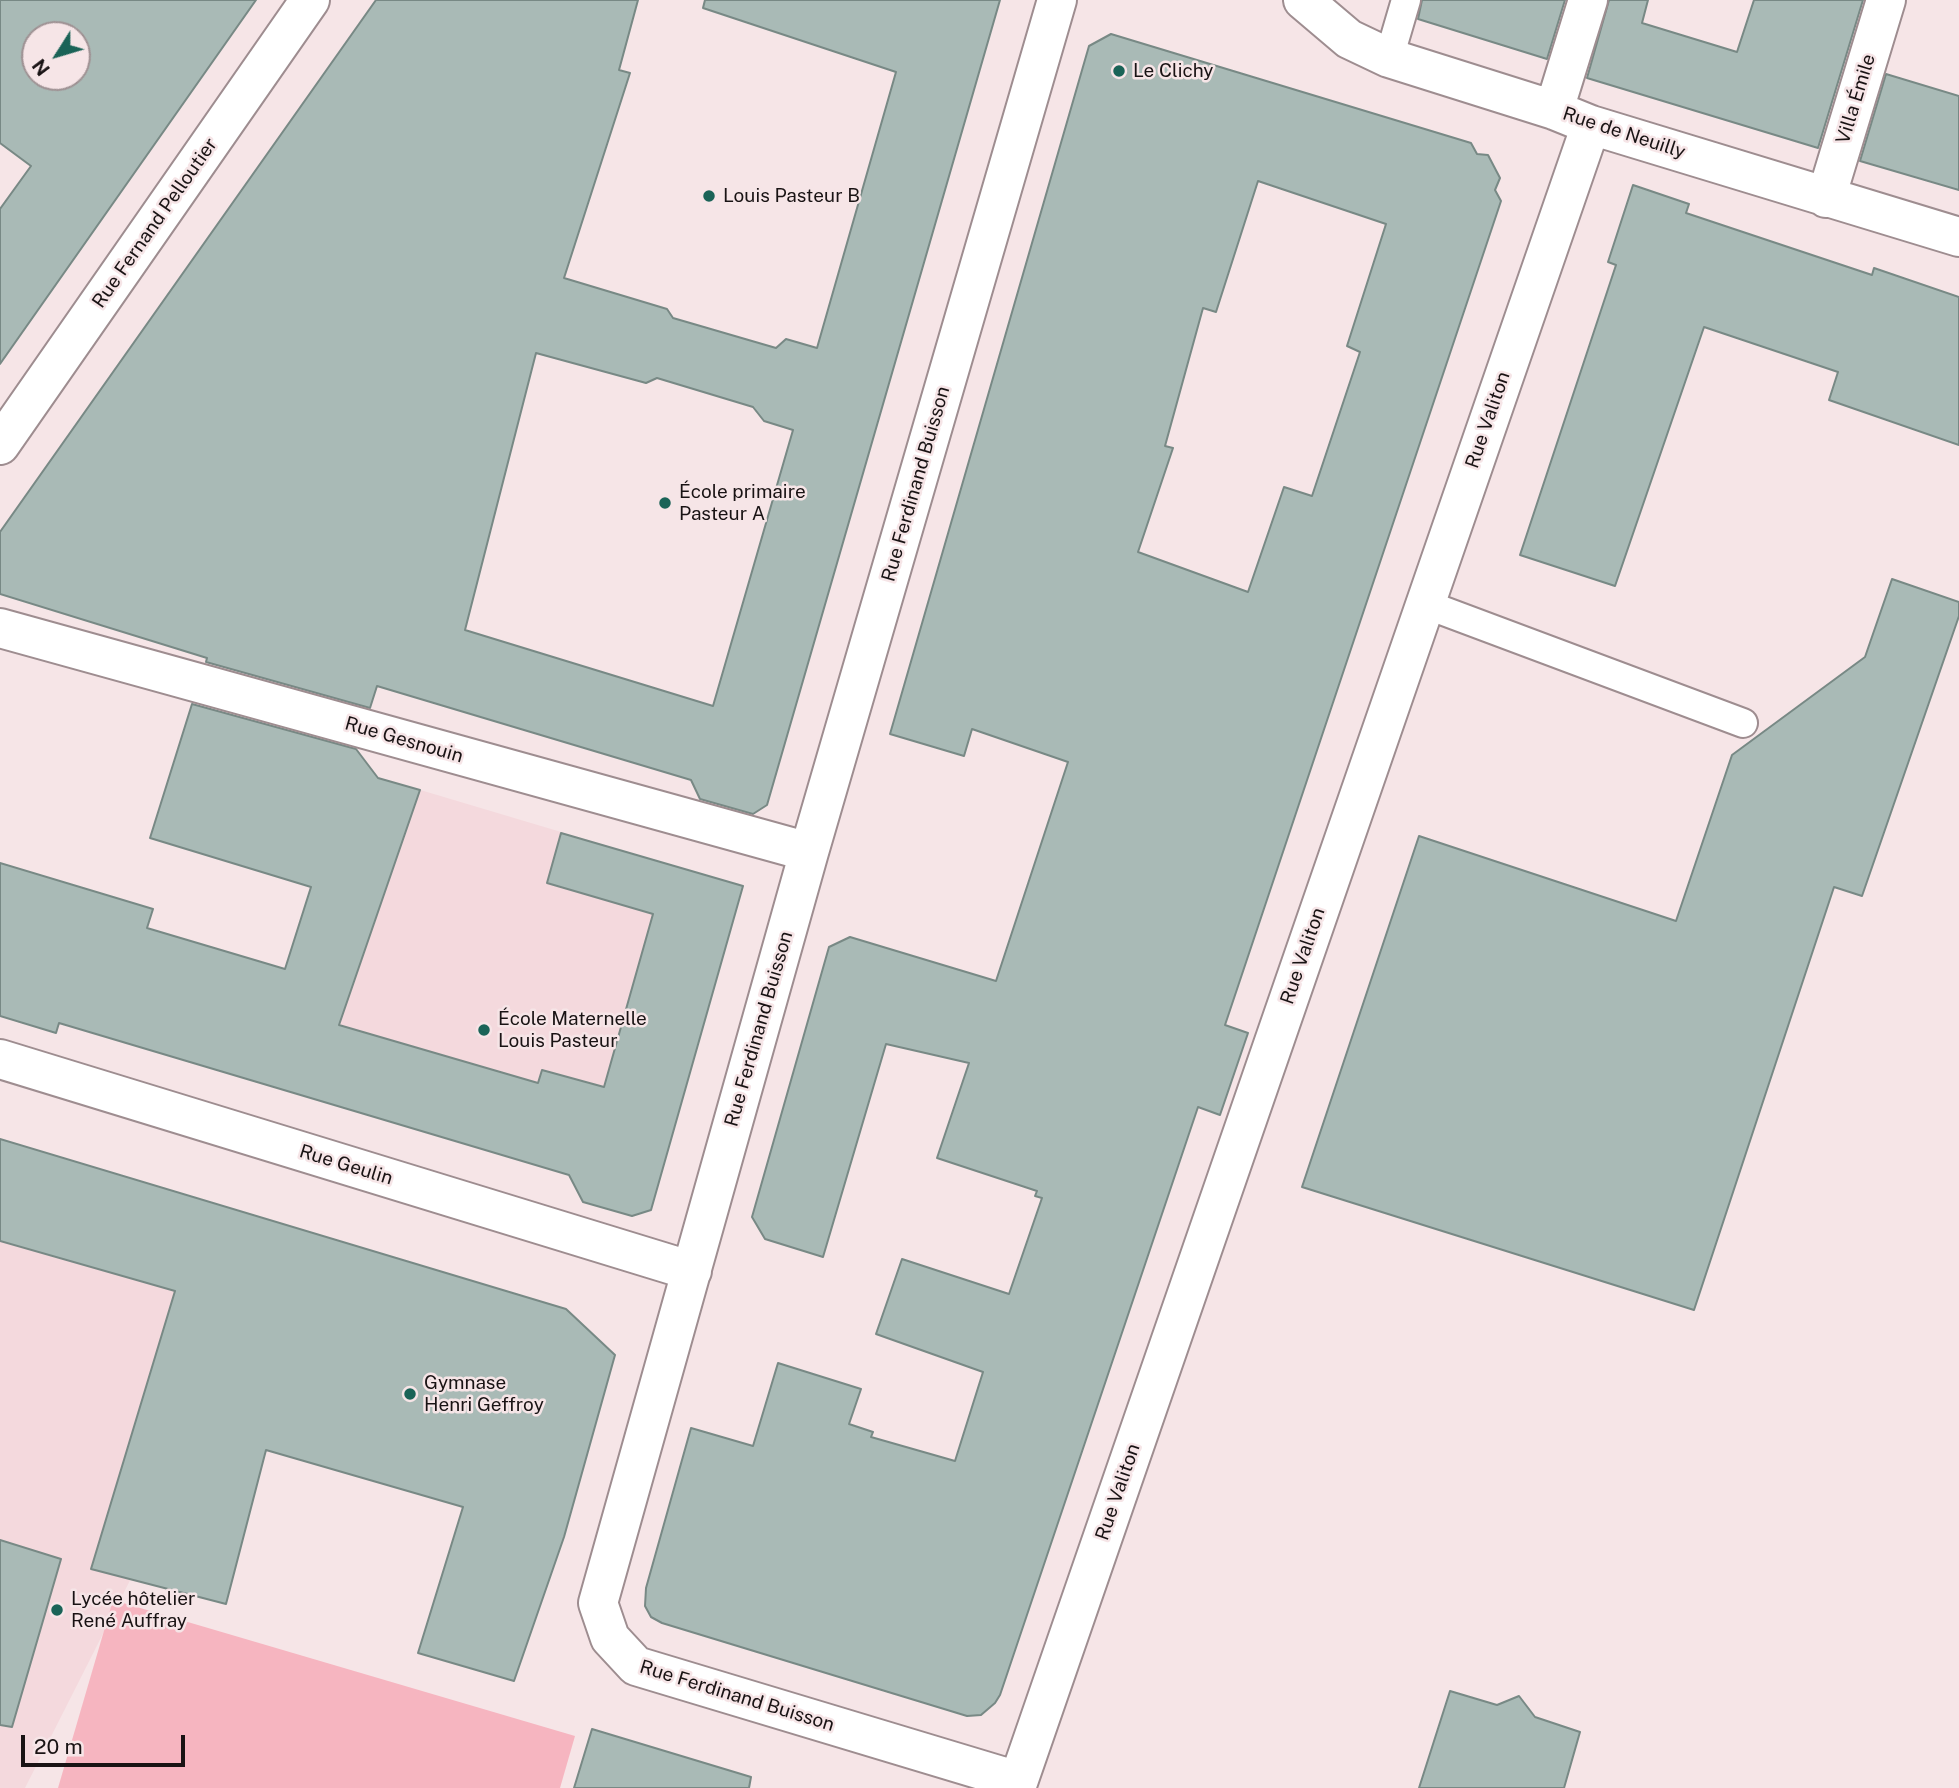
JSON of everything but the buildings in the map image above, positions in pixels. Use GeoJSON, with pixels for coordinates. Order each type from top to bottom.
{"type":"FeatureCollection","features":[{"type":"Feature","properties":{"kind":"street","name":"Rue Fernand Pelloutier"},"geometry":{"type":"LineString","coordinates":[[0,445],[310,0]]}},
{"type":"Feature","properties":{"kind":"street","name":"Rue Ferdinand Buisson"},"geometry":{"type":"LineString","coordinates":[[1017,1785],[636,1666],[610,1638],[598,1603],[809,852],[1057,0]]}},
{"type":"Feature","properties":{"kind":"street","name":"Rue de Neuilly"},"geometry":{"type":"LineString","coordinates":[[1303,0],[1349,39],[1389,58],[1554,110],[1591,125],[1959,237]]}},
{"type":"Feature","properties":{"kind":"street"},"geometry":{"type":"LineString","coordinates":[[1554,110],[1588,0]]}},
{"type":"Feature","properties":{"kind":"street","name":"Villa Émile"},"geometry":{"type":"LineString","coordinates":[[1826,198],[1886,0]]}},
{"type":"Feature","properties":{"kind":"street","name":"Rue Valiton"},"geometry":{"type":"LineString","coordinates":[[1017,1785],[1591,125]]}},
{"type":"Feature","properties":{"kind":"street","name":"Rue Gesnouin"},"geometry":{"type":"LineString","coordinates":[[0,628],[809,852]]}},
{"type":"Feature","properties":{"kind":"street","name":"Rue Geulin"},"geometry":{"type":"LineString","coordinates":[[0,1059],[692,1271]]}},
{"type":"Feature","properties":{"kind":"lane"},"geometry":{"type":"LineString","coordinates":[[1389,58],[1406,0]]}},
{"type":"Feature","properties":{"kind":"lane"},"geometry":{"type":"LineString","coordinates":[[1425,604],[1743,723]]}},
{"type":"Feature","properties":{"kind":"shaded area","name":"École Maternelle Louis Pasteur"},"geometry":{"type":"Polygon","coordinates":[[[350,769],[732,883],[740,896],[651,1210],[632,1216],[583,1202],[575,1187],[577,1177],[249,1079],[350,769]]]}},
{"type":"Feature","properties":{"kind":"shaded area","name":"Lycée hôtelier René Auffray"},"geometry":{"type":"Polygon","coordinates":[[[0,1139],[270,1221],[205,1432],[25,1788],[0,1788],[0,1139]]]}},
{"type":"Feature","properties":{"kind":"shaded area"},"geometry":{"type":"Polygon","coordinates":[[[113,1600],[575,1736],[560,1788],[58,1788],[113,1600]]]}},
{"type":"Feature","properties":{"kind":"place","name":"Le Clichy"},"geometry":{"type":"Point","coordinates":[1119,71]}},
{"type":"Feature","properties":{"kind":"place","name":"Louis Pasteur B"},"geometry":{"type":"Point","coordinates":[709,196]}},
{"type":"Feature","properties":{"kind":"place","name":"École primaire Pasteur A"},"geometry":{"type":"Point","coordinates":[665,503]}},
{"type":"Feature","properties":{"kind":"place","name":"École Maternelle Louis Pasteur"},"geometry":{"type":"Point","coordinates":[484,1030]}},
{"type":"Feature","properties":{"kind":"place","name":"Gymnase Henri Geffroy"},"geometry":{"type":"Point","coordinates":[410,1394]}},
{"type":"Feature","properties":{"kind":"place","name":"Lycée hôtelier René Auffray"},"geometry":{"type":"Point","coordinates":[57,1610]}}]}
